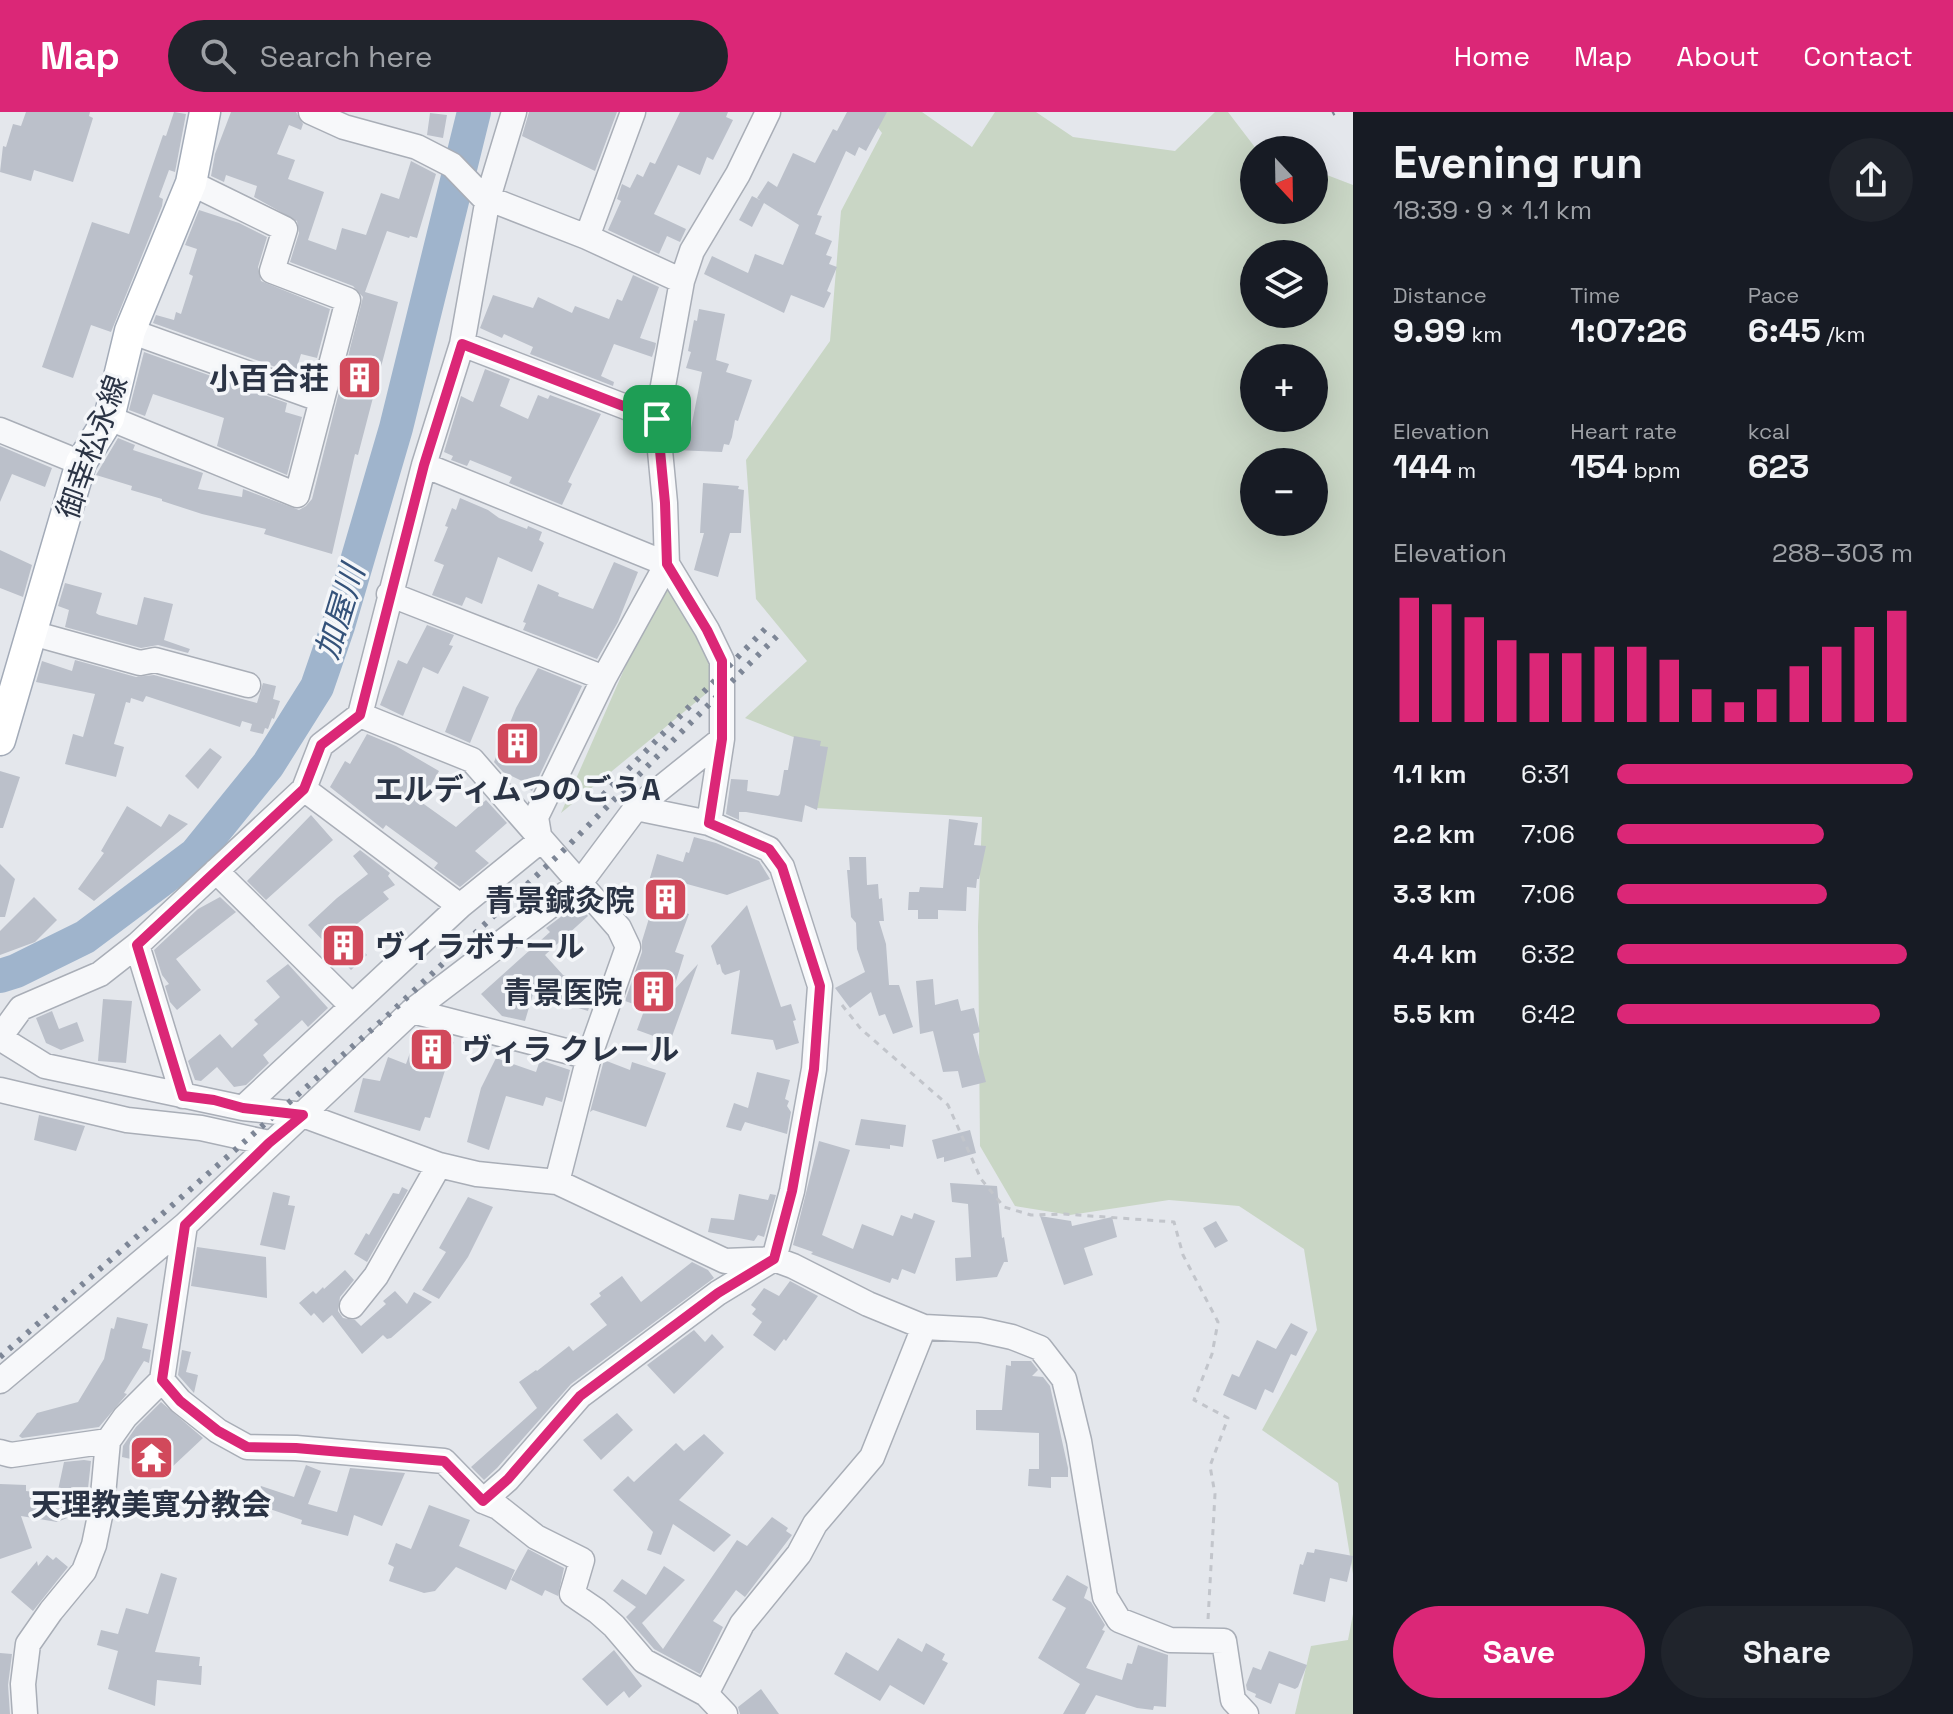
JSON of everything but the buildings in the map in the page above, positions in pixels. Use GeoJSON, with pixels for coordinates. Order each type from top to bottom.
{"type":"FeatureCollection","features":[{"type":"Feature","properties":{"kind":"main road","name":"御幸松永線"},"geometry":{"type":"LineString","coordinates":[[1,737],[81,463],[109,418],[130,331],[191,183],[205,112]]}},
{"type":"Feature","properties":{"kind":"street"},"geometry":{"type":"LineString","coordinates":[[311,112],[344,127],[417,147],[452,165],[485,197],[587,237],[682,281]]}},
{"type":"Feature","properties":{"kind":"street"},"geometry":{"type":"LineString","coordinates":[[514,112],[485,197],[462,344],[424,465],[360,715],[321,745],[304,789],[137,945],[100,974],[21,1008],[0,1037],[45,1066],[243,1108],[303,1115],[439,1165],[477,1174],[557,1182],[725,1261],[774,1259],[924,1327],[957,1327],[990,1332],[1040,1348],[1064,1379],[1079,1441],[1105,1597],[1119,1620],[1170,1640],[1224,1641],[1233,1700],[1246,1714]]}},
{"type":"Feature","properties":{"kind":"street"},"geometry":{"type":"LineString","coordinates":[[587,237],[633,112]]}},
{"type":"Feature","properties":{"kind":"street"},"geometry":{"type":"LineString","coordinates":[[709,823],[722,739],[722,661],[667,564],[657,419],[682,281],[692,251],[738,174],[768,112]]}},
{"type":"Feature","properties":{"kind":"street"},"geometry":{"type":"LineString","coordinates":[[109,418],[297,495],[348,300],[272,271],[285,229],[191,183]]}},
{"type":"Feature","properties":{"kind":"street"},"geometry":{"type":"LineString","coordinates":[[130,331],[322,400]]}},
{"type":"Feature","properties":{"kind":"street"},"geometry":{"type":"LineString","coordinates":[[462,344],[657,419]]}},
{"type":"Feature","properties":{"kind":"street"},"geometry":{"type":"LineString","coordinates":[[0,430],[81,463]]}},
{"type":"Feature","properties":{"kind":"street"},"geometry":{"type":"LineString","coordinates":[[424,465],[667,564]]}},
{"type":"Feature","properties":{"kind":"street"},"geometry":{"type":"LineString","coordinates":[[540,841],[536,817],[604,678],[667,564]]}},
{"type":"Feature","properties":{"kind":"street"},"geometry":{"type":"LineString","coordinates":[[389,594],[604,678]]}},
{"type":"Feature","properties":{"kind":"street"},"geometry":{"type":"LineString","coordinates":[[32,633],[140,663],[155,660],[248,685]]}},
{"type":"Feature","properties":{"kind":"street"},"geometry":{"type":"LineString","coordinates":[[360,715],[472,760],[619,928],[628,947],[589,1057],[557,1182]]}},
{"type":"Feature","properties":{"kind":"street"},"geometry":{"type":"LineString","coordinates":[[0,1381],[185,1225],[412,1011],[580,883],[636,808],[722,739]]}},
{"type":"Feature","properties":{"kind":"street"},"geometry":{"type":"LineString","coordinates":[[304,789],[460,906]]}},
{"type":"Feature","properties":{"kind":"street"},"geometry":{"type":"LineString","coordinates":[[483,1501],[508,1479],[580,1396],[718,1293],[774,1259],[792,1191],[814,1069],[820,986],[782,867],[769,849],[709,823],[636,808]]}},
{"type":"Feature","properties":{"kind":"street"},"geometry":{"type":"LineString","coordinates":[[243,1108],[460,906],[540,841]]}},
{"type":"Feature","properties":{"kind":"street"},"geometry":{"type":"LineString","coordinates":[[216,871],[352,1006]]}},
{"type":"Feature","properties":{"kind":"street"},"geometry":{"type":"LineString","coordinates":[[137,945],[183,1096]]}},
{"type":"Feature","properties":{"kind":"street"},"geometry":{"type":"LineString","coordinates":[[412,1011],[589,1057]]}},
{"type":"Feature","properties":{"kind":"street"},"geometry":{"type":"LineString","coordinates":[[0,1090],[127,1120],[201,1128],[269,1143]]}},
{"type":"Feature","properties":{"kind":"street"},"geometry":{"type":"LineString","coordinates":[[352,1306],[376,1276],[439,1165]]}},
{"type":"Feature","properties":{"kind":"street"},"geometry":{"type":"LineString","coordinates":[[25,1714],[23,1684],[28,1644],[84,1571],[94,1545],[102,1506],[108,1441],[125,1417],[162,1380],[185,1225]]}},
{"type":"Feature","properties":{"kind":"street"},"geometry":{"type":"LineString","coordinates":[[706,1694],[742,1624],[799,1554],[815,1524],[872,1457],[924,1327]]}},
{"type":"Feature","properties":{"kind":"street"},"geometry":{"type":"LineString","coordinates":[[162,1380],[180,1401],[218,1431],[247,1447],[296,1448],[444,1461],[483,1501],[498,1507],[536,1537],[582,1560],[572,1594],[614,1626],[644,1661],[706,1694],[725,1714]]}},
{"type":"Feature","properties":{"kind":"street"},"geometry":{"type":"LineString","coordinates":[[0,1452],[11,1455],[108,1441]]}},
{"type":"Feature","properties":{"kind":"path"},"geometry":{"type":"LineString","coordinates":[[841,1004],[861,1029],[948,1105],[981,1179],[1004,1207],[1031,1215],[1064,1214],[1174,1222],[1183,1255],[1218,1322],[1212,1354],[1194,1400],[1228,1418],[1210,1466],[1215,1494],[1207,1641]]}},
{"type":"Feature","properties":{"kind":"green space"},"geometry":{"type":"Polygon","coordinates":[[[866,112],[922,112],[972,147],[995,112],[1036,112],[1073,137],[1175,151],[1215,112],[1228,112],[1246,136],[1240,136],[1240,224],[1328,224],[1328,175],[1353,185],[1353,1574],[1338,1483],[1262,1430],[1317,1330],[1304,1249],[1239,1206],[1169,1200],[1070,1215],[1015,1206],[980,1146],[978,926],[982,817],[816,808],[824,749],[745,718],[807,661],[756,599],[746,460],[830,341],[841,211],[882,133],[866,112]]]}},
{"type":"Feature","properties":{"kind":"green space"},"geometry":{"type":"Polygon","coordinates":[[[671,588],[709,652],[713,688],[561,813],[659,590],[671,588]]]}},
{"type":"Feature","properties":{"kind":"green space"},"geometry":{"type":"Polygon","coordinates":[[[1353,1614],[1353,1714],[1295,1714],[1311,1646],[1348,1640],[1353,1614]]]}},
{"type":"Feature","properties":{"kind":"waterway","name":"加屋川"},"geometry":{"type":"LineString","coordinates":[[0,976],[85,937],[196,854],[268,765],[317,687],[396,428],[474,112]]}},
{"type":"Feature","properties":{"kind":"railway"},"geometry":{"type":"LineString","coordinates":[[603,795],[768,626]]}},
{"type":"Feature","properties":{"kind":"railway"},"geometry":{"type":"LineString","coordinates":[[0,1357],[386,1017],[567,847],[778,635]]}},
{"type":"Feature","properties":{"kind":"place","name":"小百合荘"},"geometry":{"type":"Point","coordinates":[360,378]}},
{"type":"Feature","properties":{"kind":"place","name":"エルディムつのごうA"},"geometry":{"type":"Point","coordinates":[517,743]}},
{"type":"Feature","properties":{"kind":"place","name":"青景鍼灸院"},"geometry":{"type":"Point","coordinates":[666,900]}},
{"type":"Feature","properties":{"kind":"place","name":"ヴィラボナール"},"geometry":{"type":"Point","coordinates":[344,946]}},
{"type":"Feature","properties":{"kind":"place","name":"青景医院"},"geometry":{"type":"Point","coordinates":[654,992]}},
{"type":"Feature","properties":{"kind":"place","name":"ヴィラ クレール"},"geometry":{"type":"Point","coordinates":[431,1049]}},
{"type":"Feature","properties":{"kind":"place","name":"天理教美寛分教会"},"geometry":{"type":"Point","coordinates":[151,1458]}},
{"type":"Feature","properties":{"kind":"route"},"geometry":{"type":"LineString","coordinates":[[462,344],[657,419],[667,564],[722,661],[722,739],[709,823],[769,849],[782,867],[820,986],[814,1069],[792,1191],[774,1259],[718,1293],[580,1396],[508,1479],[483,1501],[444,1461],[296,1448],[247,1447],[218,1431],[180,1401],[162,1380],[185,1225],[269,1143],[303,1115],[243,1108],[183,1096],[137,945],[304,789],[321,745],[360,715],[424,465],[462,344]]}}]}
